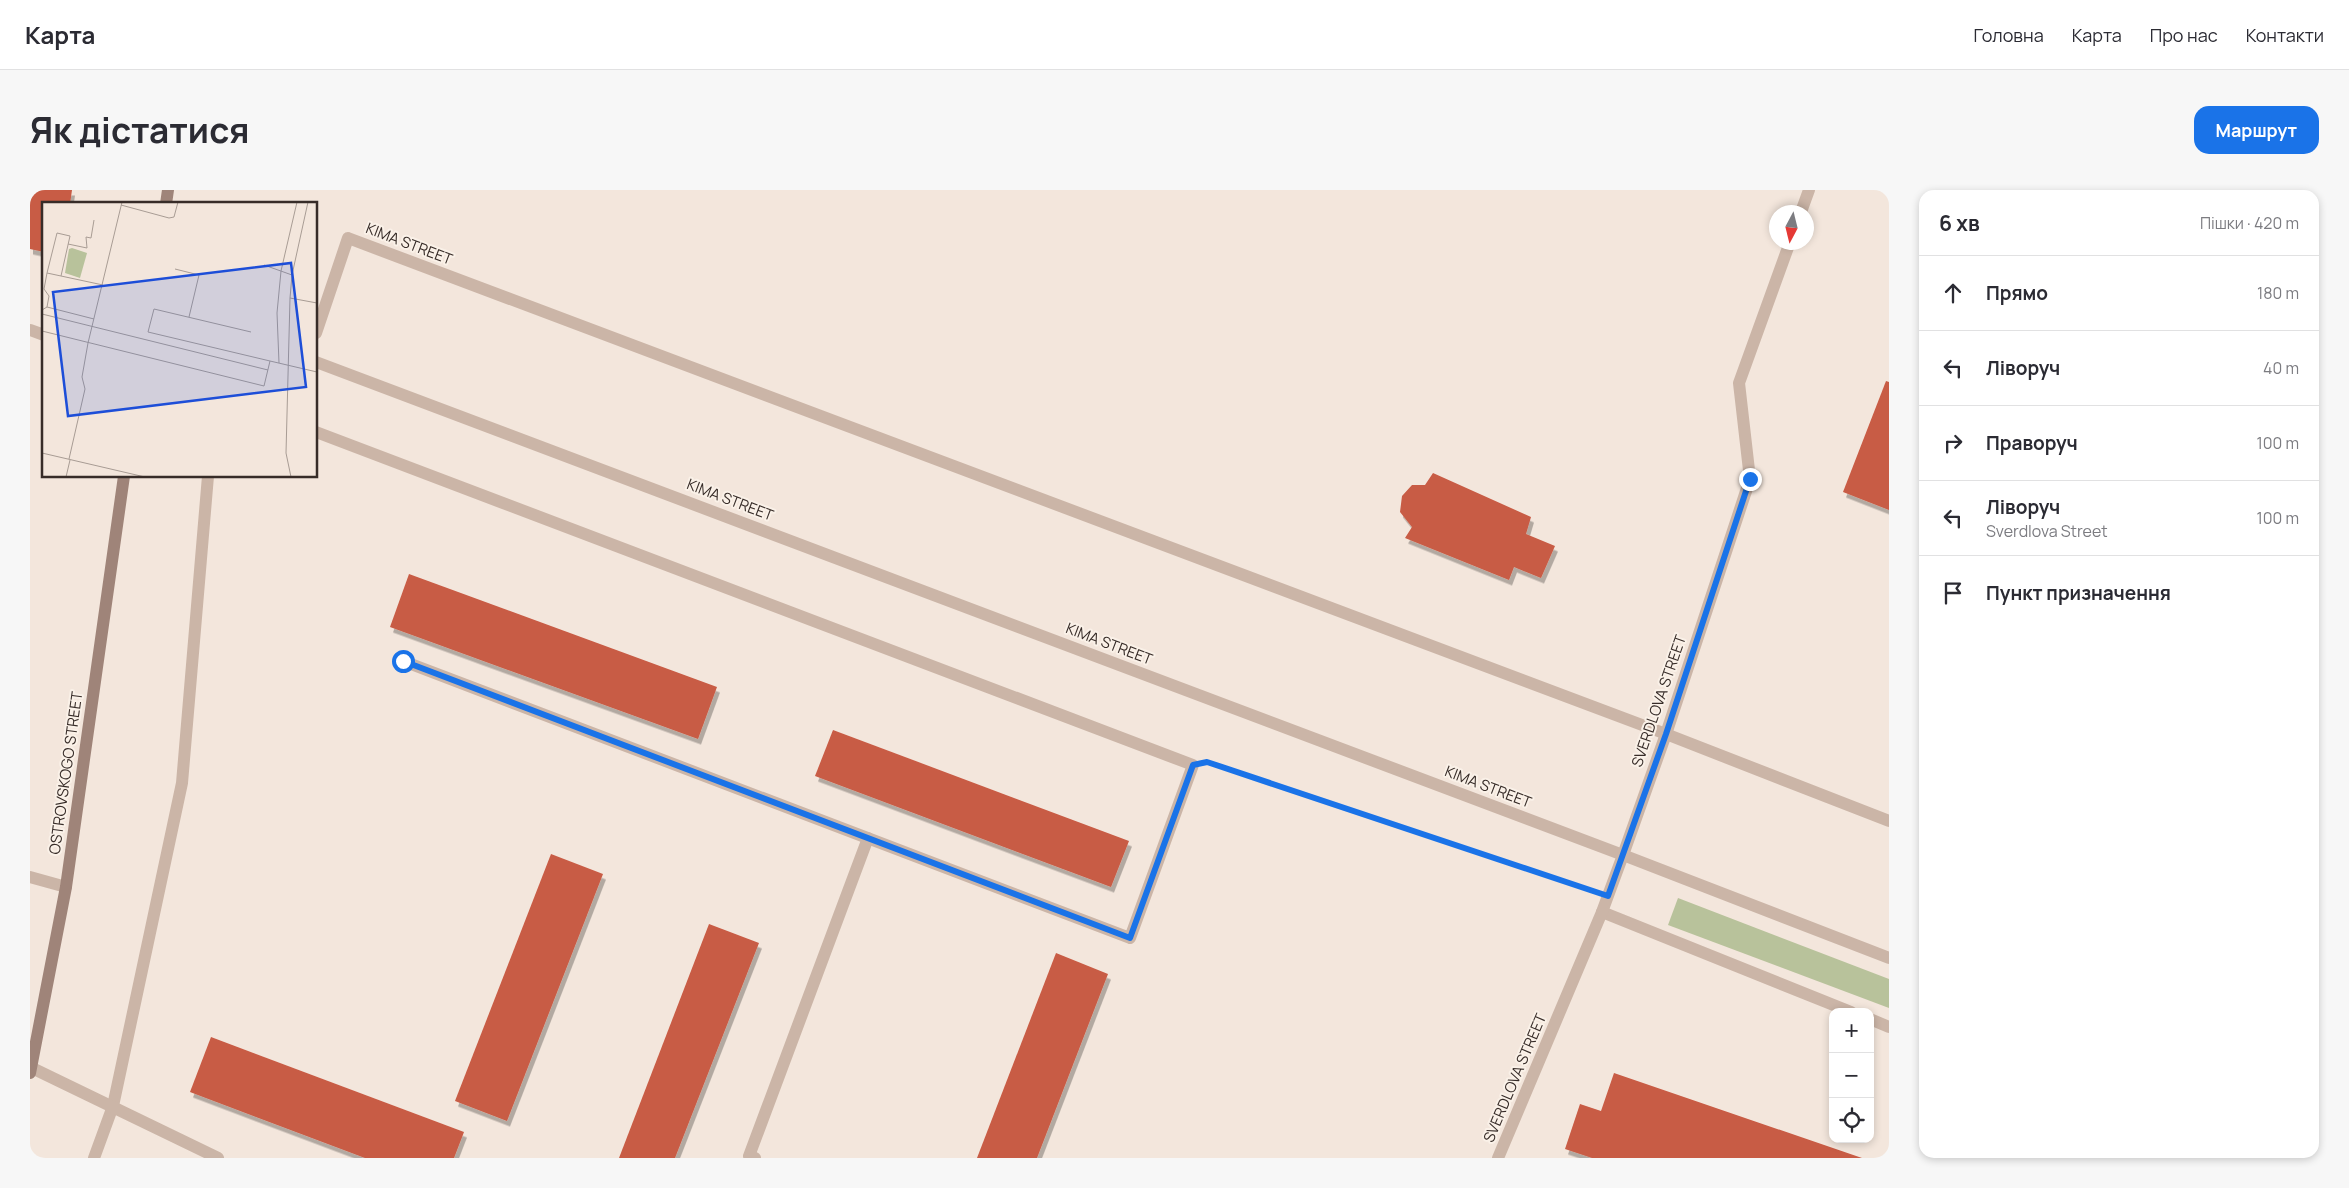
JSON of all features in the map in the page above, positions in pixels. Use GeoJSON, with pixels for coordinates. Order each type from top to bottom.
{"type":"FeatureCollection","features":[{"type":"Feature","properties":{"kind":"main road","name":"OSTROVSKOGO STREET"},"geometry":{"type":"LineString","coordinates":[[31,1071],[66,887],[124,478]]}},
{"type":"Feature","properties":{"kind":"street"},"geometry":{"type":"LineString","coordinates":[[1804,205],[1809,190]]}},
{"type":"Feature","properties":{"kind":"street","name":"KIMA STREET"},"geometry":{"type":"LineString","coordinates":[[318,328],[348,238],[1666,734],[1889,822]]}},
{"type":"Feature","properties":{"kind":"street","name":"SVERDLOVA STREET"},"geometry":{"type":"LineString","coordinates":[[1498,1158],[1608,896],[1666,734],[1750,479],[1739,383],[1787,250]]}},
{"type":"Feature","properties":{"kind":"street"},"geometry":{"type":"LineString","coordinates":[[30,330],[42,334]]}},
{"type":"Feature","properties":{"kind":"street","name":"KIMA STREET"},"geometry":{"type":"LineString","coordinates":[[318,363],[1623,855],[1889,958]]}},
{"type":"Feature","properties":{"kind":"street"},"geometry":{"type":"LineString","coordinates":[[318,433],[1193,765],[1130,938],[403,661]]}},
{"type":"Feature","properties":{"kind":"street"},"geometry":{"type":"LineString","coordinates":[[94,1158],[113,1106],[182,783],[208,478]]}},
{"type":"Feature","properties":{"kind":"street"},"geometry":{"type":"LineString","coordinates":[[755,1158],[749,1156],[868,838]]}},
{"type":"Feature","properties":{"kind":"street"},"geometry":{"type":"LineString","coordinates":[[30,877],[66,887]]}},
{"type":"Feature","properties":{"kind":"street"},"geometry":{"type":"LineString","coordinates":[[1602,912],[1841,1008]]}},
{"type":"Feature","properties":{"kind":"street"},"geometry":{"type":"LineString","coordinates":[[1874,1021],[1889,1027]]}},
{"type":"Feature","properties":{"kind":"street"},"geometry":{"type":"LineString","coordinates":[[31,1071],[113,1106],[218,1158]]}},
{"type":"Feature","properties":{"kind":"path"},"geometry":{"type":"LineString","coordinates":[[1193,765],[1207,762],[1608,896]]}},
{"type":"Feature","properties":{"kind":"green space"},"geometry":{"type":"Polygon","coordinates":[[[1678,898],[1889,979],[1889,1008],[1668,925],[1678,898]]]}},
{"type":"Feature","properties":{"kind":"building"},"geometry":{"type":"Polygon","coordinates":[[[30,190],[72,190],[70,202],[42,202],[42,252],[30,249],[30,190]]]}},
{"type":"Feature","properties":{"kind":"building"},"geometry":{"type":"Polygon","coordinates":[[[1886,381],[1889,382],[1889,510],[1843,492],[1886,381]]]}},
{"type":"Feature","properties":{"kind":"building"},"geometry":{"type":"Polygon","coordinates":[[[1433,473],[1531,517],[1526,534],[1555,546],[1541,578],[1514,567],[1509,580],[1405,538],[1412,527],[1400,512],[1402,496],[1412,485],[1425,485],[1433,473]]]}},
{"type":"Feature","properties":{"kind":"building"},"geometry":{"type":"Polygon","coordinates":[[[409,574],[717,687],[698,739],[390,627],[409,574]]]}},
{"type":"Feature","properties":{"kind":"building"},"geometry":{"type":"Polygon","coordinates":[[[833,730],[1129,841],[1111,887],[815,776],[833,730]]]}},
{"type":"Feature","properties":{"kind":"building"},"geometry":{"type":"Polygon","coordinates":[[[551,854],[603,874],[507,1121],[455,1101],[551,854]]]}},
{"type":"Feature","properties":{"kind":"building"},"geometry":{"type":"Polygon","coordinates":[[[709,924],[759,943],[675,1158],[619,1158],[709,924]]]}},
{"type":"Feature","properties":{"kind":"building"},"geometry":{"type":"Polygon","coordinates":[[[1056,953],[1108,974],[1037,1158],[977,1158],[1056,953]]]}},
{"type":"Feature","properties":{"kind":"building"},"geometry":{"type":"Polygon","coordinates":[[[211,1037],[464,1132],[454,1158],[365,1158],[190,1092],[211,1037]]]}},
{"type":"Feature","properties":{"kind":"building"},"geometry":{"type":"Polygon","coordinates":[[[1614,1073],[1862,1158],[1592,1158],[1565,1149],[1580,1104],[1601,1111],[1614,1073]]]}},
{"type":"Feature","properties":{"kind":"route"},"geometry":{"type":"LineString","coordinates":[[403,661],[1130,938],[1193,765],[1207,762],[1608,896],[1666,734],[1750,479]]}}]}
